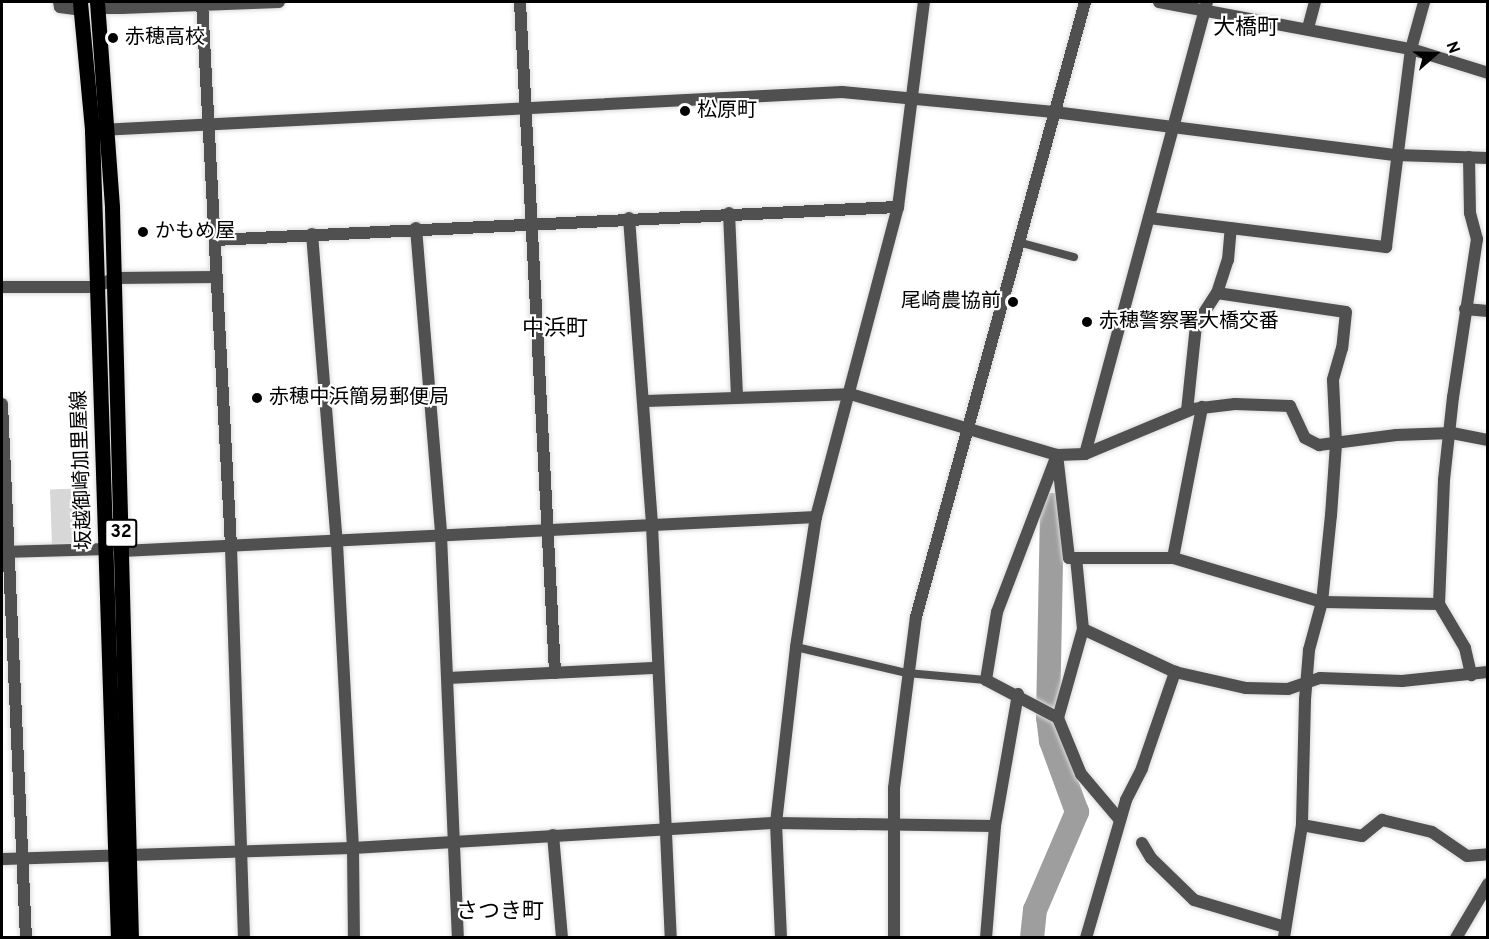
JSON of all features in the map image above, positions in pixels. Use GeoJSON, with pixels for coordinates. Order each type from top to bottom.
{"type":"FeatureCollection","features":[{"type":"Feature","properties":{"kind":"main road","name":"坂越御崎加里屋線"},"geometry":{"type":"LineString","coordinates":[[97,5],[109,129],[114,278],[115,550],[121,858],[118,938]]}},
{"type":"Feature","properties":{"kind":"main road","name":"坂越御崎加里屋線"},"geometry":{"type":"LineString","coordinates":[[81,6],[92,130],[97,287],[115,550]]}},
{"type":"Feature","properties":{"kind":"main road","name":"坂越御崎加里屋線"},"geometry":{"type":"LineString","coordinates":[[121,858],[131,938]]}},
{"type":"Feature","properties":{"kind":"street"},"geometry":{"type":"LineString","coordinates":[[59,2],[60,7],[81,6]]}},
{"type":"Feature","properties":{"kind":"street"},"geometry":{"type":"LineString","coordinates":[[97,5],[279,2]]}},
{"type":"Feature","properties":{"kind":"street"},"geometry":{"type":"LineString","coordinates":[[520,2],[555,673]]}},
{"type":"Feature","properties":{"kind":"street"},"geometry":{"type":"LineString","coordinates":[[781,938],[776,823],[796,647],[816,517],[898,207],[924,2]]}},
{"type":"Feature","properties":{"kind":"street"},"geometry":{"type":"LineString","coordinates":[[894,938],[893,825],[907,673],[930,555],[1085,2]]}},
{"type":"Feature","properties":{"kind":"street"},"geometry":{"type":"LineString","coordinates":[[1159,2],[1206,6],[1411,49],[1488,73]]}},
{"type":"Feature","properties":{"kind":"street"},"geometry":{"type":"LineString","coordinates":[[1308,28],[1315,2]]}},
{"type":"Feature","properties":{"kind":"street"},"geometry":{"type":"LineString","coordinates":[[1149,218],[1386,247],[1411,49],[1424,2]]}},
{"type":"Feature","properties":{"kind":"street"},"geometry":{"type":"LineString","coordinates":[[202,4],[231,547],[244,938]]}},
{"type":"Feature","properties":{"kind":"street"},"geometry":{"type":"LineString","coordinates":[[1085,454],[1206,6]]}},
{"type":"Feature","properties":{"kind":"street"},"geometry":{"type":"LineString","coordinates":[[92,130],[524,106],[842,92],[913,96],[1054,112],[1396,155],[1488,158]]}},
{"type":"Feature","properties":{"kind":"street"},"geometry":{"type":"LineString","coordinates":[[1469,157],[1470,213],[1477,239],[1465,309],[1452,433],[1444,480],[1439,604],[1465,648],[1471,675]]}},
{"type":"Feature","properties":{"kind":"street"},"geometry":{"type":"LineString","coordinates":[[214,240],[416,228],[898,207]]}},
{"type":"Feature","properties":{"kind":"street"},"geometry":{"type":"LineString","coordinates":[[729,213],[737,396]]}},
{"type":"Feature","properties":{"kind":"street"},"geometry":{"type":"LineString","coordinates":[[629,218],[652,525],[671,938]]}},
{"type":"Feature","properties":{"kind":"street"},"geometry":{"type":"LineString","coordinates":[[416,228],[441,536],[456,841],[458,938]]}},
{"type":"Feature","properties":{"kind":"street"},"geometry":{"type":"LineString","coordinates":[[1188,411],[1196,325],[1217,293],[1231,228]]}},
{"type":"Feature","properties":{"kind":"street"},"geometry":{"type":"LineString","coordinates":[[312,234],[337,543],[353,848],[354,938]]}},
{"type":"Feature","properties":{"kind":"street"},"geometry":{"type":"LineString","coordinates":[[2,286],[97,287],[114,278],[216,277]]}},
{"type":"Feature","properties":{"kind":"street"},"geometry":{"type":"LineString","coordinates":[[1142,843],[1151,858],[1194,900],[1285,932],[1302,825],[1299,806],[1309,650],[1322,602],[1336,444],[1334,380],[1342,348],[1346,312],[1217,293]]}},
{"type":"Feature","properties":{"kind":"street"},"geometry":{"type":"LineString","coordinates":[[1465,309],[1488,311]]}},
{"type":"Feature","properties":{"kind":"street"},"geometry":{"type":"LineString","coordinates":[[644,401],[737,396],[850,394],[967,426],[1057,455],[1085,454],[1202,407],[1244,404],[1290,406],[1305,438],[1319,445],[1396,435],[1452,433],[1488,440]]}},
{"type":"Feature","properties":{"kind":"street"},"geometry":{"type":"LineString","coordinates":[[2,404],[5,551],[26,938]]}},
{"type":"Feature","properties":{"kind":"street"},"geometry":{"type":"LineString","coordinates":[[1173,558],[1202,407]]}},
{"type":"Feature","properties":{"kind":"street"},"geometry":{"type":"LineString","coordinates":[[1057,455],[1069,558],[1173,558],[1322,602],[1439,604]]}},
{"type":"Feature","properties":{"kind":"street"},"geometry":{"type":"LineString","coordinates":[[1057,455],[997,612],[986,680],[1018,694],[1058,718],[1081,774],[1120,820]]}},
{"type":"Feature","properties":{"kind":"street"},"geometry":{"type":"LineString","coordinates":[[5,551],[337,543],[816,517]]}},
{"type":"Feature","properties":{"kind":"street"},"geometry":{"type":"LineString","coordinates":[[1058,718],[1083,629],[1076,558]]}},
{"type":"Feature","properties":{"kind":"street"},"geometry":{"type":"LineString","coordinates":[[1083,629],[1174,672],[1246,688],[1288,689],[1320,678],[1402,681],[1488,672]]}},
{"type":"Feature","properties":{"kind":"street"},"geometry":{"type":"LineString","coordinates":[[449,678],[657,668]]}},
{"type":"Feature","properties":{"kind":"street"},"geometry":{"type":"LineString","coordinates":[[1086,938],[1120,820],[1174,672]]}},
{"type":"Feature","properties":{"kind":"street"},"geometry":{"type":"LineString","coordinates":[[986,938],[995,826],[1018,694]]}},
{"type":"Feature","properties":{"kind":"street"},"geometry":{"type":"LineString","coordinates":[[1302,825],[1362,836],[1382,820],[1432,832],[1467,856],[1488,854]]}},
{"type":"Feature","properties":{"kind":"street"},"geometry":{"type":"LineString","coordinates":[[2,859],[121,858],[353,848],[776,823],[995,826]]}},
{"type":"Feature","properties":{"kind":"street"},"geometry":{"type":"LineString","coordinates":[[554,835],[562,938]]}},
{"type":"Feature","properties":{"kind":"street"},"geometry":{"type":"LineString","coordinates":[[1456,938],[1488,884]]}},
{"type":"Feature","properties":{"kind":"lane"},"geometry":{"type":"LineString","coordinates":[[1018,242],[1074,257]]}},
{"type":"Feature","properties":{"kind":"lane"},"geometry":{"type":"LineString","coordinates":[[796,647],[907,673],[986,680]]}},
{"type":"Feature","properties":{"kind":"shaded area"},"geometry":{"type":"Polygon","coordinates":[[[90,488],[92,543],[52,544],[50,489],[90,488]]]}},
{"type":"Feature","properties":{"kind":"waterway"},"geometry":{"type":"LineString","coordinates":[[1032,938],[1035,910],[1077,812],[1051,741],[1048,718],[1052,505]]}},
{"type":"Feature","properties":{"kind":"place","name":"赤穂高校"},"geometry":{"type":"Point","coordinates":[113,38]}},
{"type":"Feature","properties":{"kind":"place","name":"松原町"},"geometry":{"type":"Point","coordinates":[685,111]}},
{"type":"Feature","properties":{"kind":"place","name":"かもめ屋"},"geometry":{"type":"Point","coordinates":[143,232]}},
{"type":"Feature","properties":{"kind":"place","name":"尾崎農協前"},"geometry":{"type":"Point","coordinates":[1013,302]}},
{"type":"Feature","properties":{"kind":"place","name":"赤穂警察署大橋交番"},"geometry":{"type":"Point","coordinates":[1087,322]}},
{"type":"Feature","properties":{"kind":"place","name":"赤穂中浜簡易郵便局"},"geometry":{"type":"Point","coordinates":[257,398]}},
{"type":"Feature","properties":{"kind":"district","name":"大橋町"},"geometry":{"type":"Point","coordinates":[1246,29]}},
{"type":"Feature","properties":{"kind":"district","name":"中浜町"},"geometry":{"type":"Point","coordinates":[555,330]}},
{"type":"Feature","properties":{"kind":"district","name":"さつき町"},"geometry":{"type":"Point","coordinates":[500,913]}}]}
